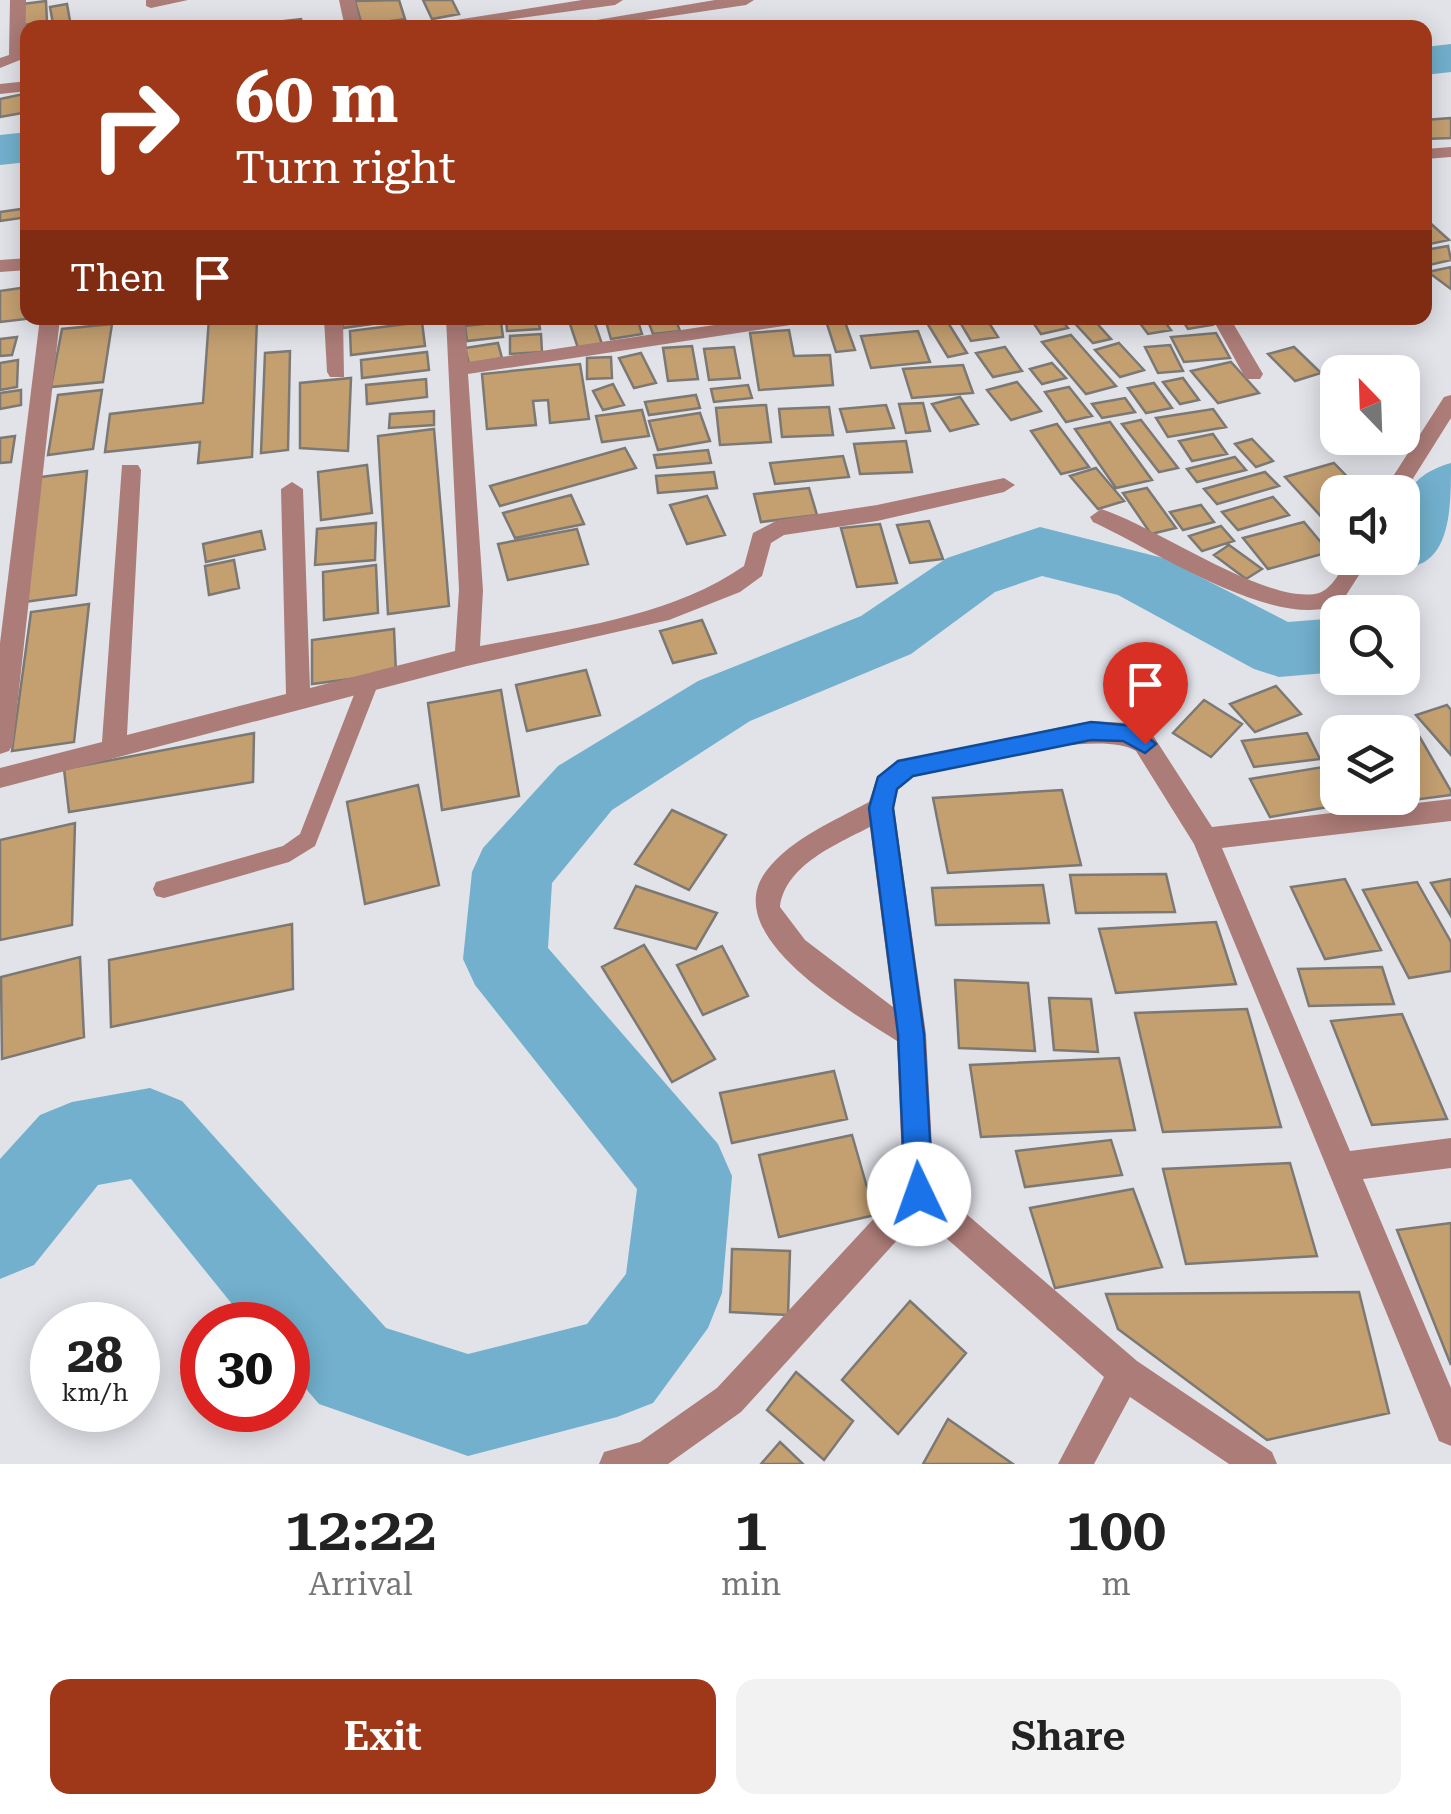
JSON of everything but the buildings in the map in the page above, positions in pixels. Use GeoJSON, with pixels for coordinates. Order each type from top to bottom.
{"type":"FeatureCollection","features":[{"type":"Feature","properties":{"kind":"street"},"geometry":{"type":"LineString","coordinates":[[0,63],[17,58],[18,0]]}},
{"type":"Feature","properties":{"kind":"street"},"geometry":{"type":"LineString","coordinates":[[151,3],[180,0]]}},
{"type":"Feature","properties":{"kind":"street"},"geometry":{"type":"LineString","coordinates":[[470,20],[615,0]]}},
{"type":"Feature","properties":{"kind":"street"},"geometry":{"type":"LineString","coordinates":[[610,20],[746,0]]}},
{"type":"Feature","properties":{"kind":"street"},"geometry":{"type":"LineString","coordinates":[[0,744],[49,325]]}},
{"type":"Feature","properties":{"kind":"street"},"geometry":{"type":"LineString","coordinates":[[333,325],[337,372]]}},
{"type":"Feature","properties":{"kind":"street"},"geometry":{"type":"LineString","coordinates":[[456,325],[471,590],[467,657]]}},
{"type":"Feature","properties":{"kind":"street"},"geometry":{"type":"LineString","coordinates":[[460,369],[751,325]]}},
{"type":"Feature","properties":{"kind":"street"},"geometry":{"type":"LineString","coordinates":[[1226,325],[1253,374]]}},
{"type":"Feature","properties":{"kind":"street"},"geometry":{"type":"LineString","coordinates":[[1405,475],[1451,402]]}},
{"type":"Feature","properties":{"kind":"street"},"geometry":{"type":"LineString","coordinates":[[114,750],[130,470]]}},
{"type":"Feature","properties":{"kind":"street"},"geometry":{"type":"LineString","coordinates":[[0,778],[298,698],[467,657],[603,630],[734,583],[754,570],[761,539],[778,528],[877,513],[1004,485]]}},
{"type":"Feature","properties":{"kind":"street"},"geometry":{"type":"LineString","coordinates":[[292,489],[298,698]]}},
{"type":"Feature","properties":{"kind":"street"},"geometry":{"type":"LineString","coordinates":[[1101,517],[1258,591],[1316,603],[1332,598],[1348,575]]}},
{"type":"Feature","properties":{"kind":"street"},"geometry":{"type":"LineString","coordinates":[[616,1464],[646,1458],[729,1400],[919,1194],[911,1034],[881,808],[886,784],[906,768],[1091,731],[1127,732],[1145,744],[1205,839],[1451,1429]]}},
{"type":"Feature","properties":{"kind":"street"},"geometry":{"type":"LineString","coordinates":[[881,808],[784,869],[767,892],[766,908],[787,942],[832,983],[911,1034]]}},
{"type":"Feature","properties":{"kind":"street"},"geometry":{"type":"LineString","coordinates":[[1205,839],[1451,810]]}},
{"type":"Feature","properties":{"kind":"street"},"geometry":{"type":"LineString","coordinates":[[1342,1168],[1451,1153]]}},
{"type":"Feature","properties":{"kind":"street"},"geometry":{"type":"LineString","coordinates":[[919,1194],[1124,1373],[1260,1464]]}},
{"type":"Feature","properties":{"kind":"street"},"geometry":{"type":"LineString","coordinates":[[1075,1464],[1124,1373]]}},
{"type":"Feature","properties":{"kind":"lane"},"geometry":{"type":"LineString","coordinates":[[164,889],[289,852],[308,840],[369,682]]}},
{"type":"Feature","properties":{"kind":"waterway"},"geometry":{"type":"LineString","coordinates":[[1432,60],[1451,58]]}},
{"type":"Feature","properties":{"kind":"waterway"},"geometry":{"type":"LineString","coordinates":[[0,150],[20,148]]}},
{"type":"Feature","properties":{"kind":"waterway"},"geometry":{"type":"LineString","coordinates":[[1420,524],[1451,485]]}},
{"type":"Feature","properties":{"kind":"waterway"},"geometry":{"type":"LineString","coordinates":[[0,1231],[72,1146],[150,1132],[273,1279],[355,1368],[468,1405],[617,1367],[673,1293],[685,1176],[505,959],[512,872],[585,788],[724,701],[886,635],[971,575],[1040,551],[1139,576],[1279,650],[1320,647]]}},
{"type":"Feature","properties":{"kind":"route"},"geometry":{"type":"LineString","coordinates":[[919,1194],[911,1034],[880,798],[886,784],[906,768],[1091,731],[1127,732],[1145,744]]}}]}
